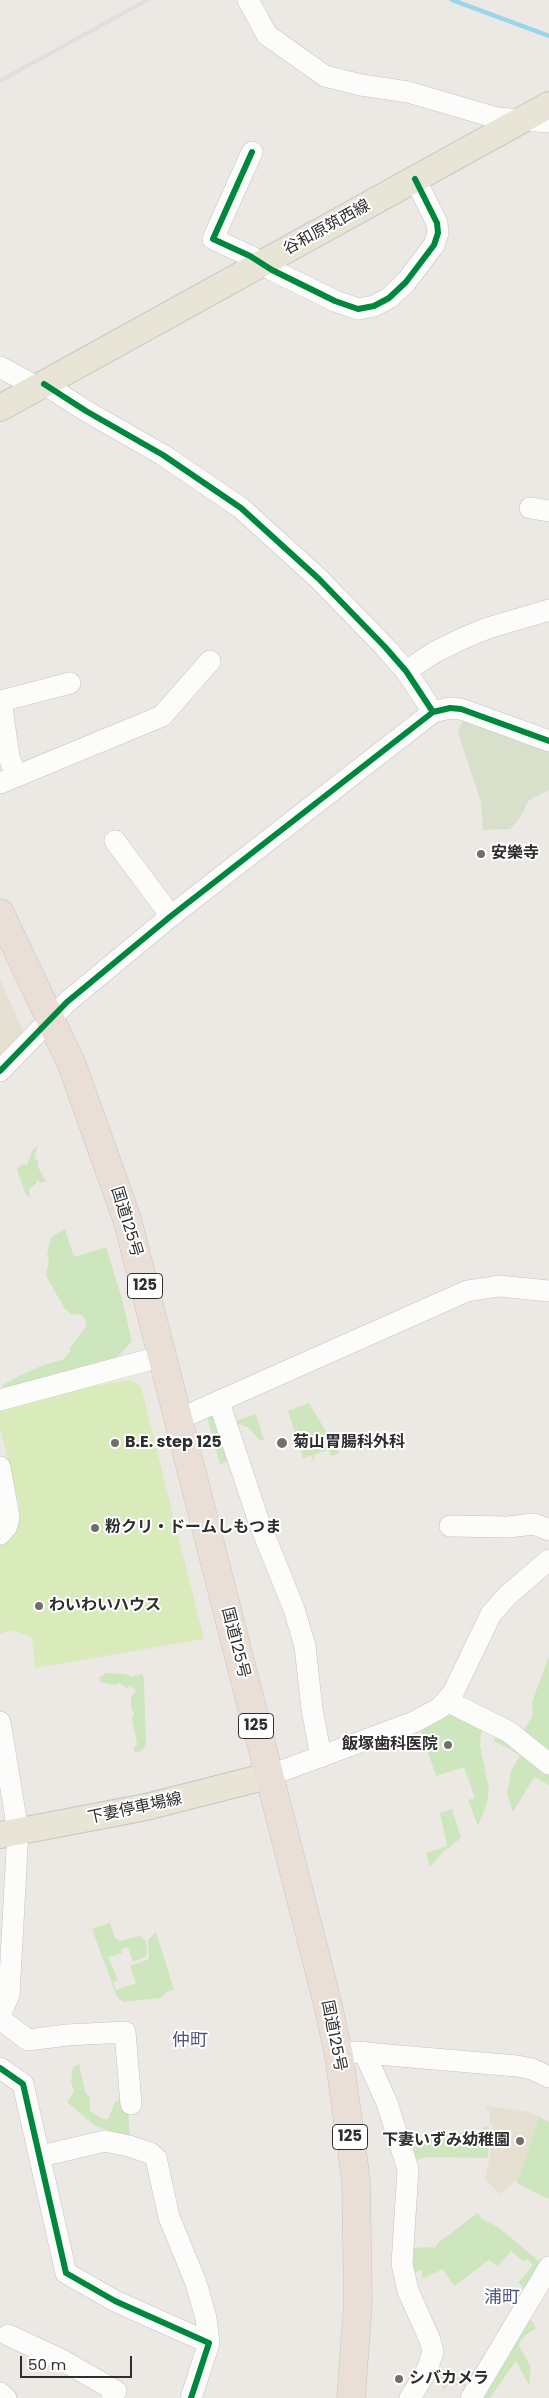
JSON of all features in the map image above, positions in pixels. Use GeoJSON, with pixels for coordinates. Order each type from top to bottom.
{"type":"FeatureCollection","features":[{"type":"Feature","properties":{"kind":"highway","name":"国道125号"},"geometry":{"type":"LineString","coordinates":[[0,913],[72,1065],[127,1219],[327,2001],[351,2051],[358,2303],[351,2398]]}},
{"type":"Feature","properties":{"kind":"main road","name":"谷和原筑西線"},"geometry":{"type":"LineString","coordinates":[[0,408],[549,105]]}},
{"type":"Feature","properties":{"kind":"main road","name":"下妻停車場線"},"geometry":{"type":"LineString","coordinates":[[9,1833],[146,1807],[268,1776]]}},
{"type":"Feature","properties":{"kind":"street"},"geometry":{"type":"LineString","coordinates":[[248,0],[268,35],[325,76],[361,86],[408,92],[485,115],[520,121],[549,122]]}},
{"type":"Feature","properties":{"kind":"street"},"geometry":{"type":"LineString","coordinates":[[252,152],[213,240],[348,306],[366,309],[388,298],[406,282],[434,245],[438,233],[437,223],[430,205],[415,179]]}},
{"type":"Feature","properties":{"kind":"street"},"geometry":{"type":"LineString","coordinates":[[0,367],[41,386],[163,455],[241,508],[319,579],[406,671],[433,712]]}},
{"type":"Feature","properties":{"kind":"street"},"geometry":{"type":"LineString","coordinates":[[406,671],[435,652],[481,631],[549,610]]}},
{"type":"Feature","properties":{"kind":"street"},"geometry":{"type":"LineString","coordinates":[[70,683],[1,701],[9,757],[8,780],[162,716],[210,661]]}},
{"type":"Feature","properties":{"kind":"street"},"geometry":{"type":"LineString","coordinates":[[0,1071],[68,1002],[171,916],[433,712],[450,708],[461,709],[549,741]]}},
{"type":"Feature","properties":{"kind":"street"},"geometry":{"type":"LineString","coordinates":[[115,841],[171,916]]}},
{"type":"Feature","properties":{"kind":"street"},"geometry":{"type":"LineString","coordinates":[[179,1419],[468,1291],[499,1286],[549,1291]]}},
{"type":"Feature","properties":{"kind":"street"},"geometry":{"type":"LineString","coordinates":[[0,1400],[163,1356]]}},
{"type":"Feature","properties":{"kind":"street"},"geometry":{"type":"LineString","coordinates":[[219,1402],[259,1522],[294,1609],[305,1646],[312,1709],[321,1757]]}},
{"type":"Feature","properties":{"kind":"street"},"geometry":{"type":"LineString","coordinates":[[0,1467],[9,1518],[7,1526],[0,1534]]}},
{"type":"Feature","properties":{"kind":"street"},"geometry":{"type":"LineString","coordinates":[[450,1526],[508,1527],[534,1524],[549,1530]]}},
{"type":"Feature","properties":{"kind":"street"},"geometry":{"type":"LineString","coordinates":[[268,1776],[416,1721],[447,1701],[491,1614],[508,1595],[549,1560]]}},
{"type":"Feature","properties":{"kind":"street"},"geometry":{"type":"LineString","coordinates":[[447,1701],[509,1732],[549,1764]]}},
{"type":"Feature","properties":{"kind":"street"},"geometry":{"type":"LineString","coordinates":[[0,1722],[9,1833],[9,1995],[0,2017],[28,2040],[67,2035],[125,2032],[131,2104]]}},
{"type":"Feature","properties":{"kind":"street"},"geometry":{"type":"LineString","coordinates":[[351,2051],[517,2066],[532,2069],[549,2077]]}},
{"type":"Feature","properties":{"kind":"street"},"geometry":{"type":"LineString","coordinates":[[351,2051],[387,2103],[408,2169],[402,2264],[408,2291],[430,2340],[433,2352],[432,2360],[410,2398]]}},
{"type":"Feature","properties":{"kind":"street"},"geometry":{"type":"LineString","coordinates":[[0,2068],[23,2084],[41,2156],[66,2273],[115,2301],[209,2343]]}},
{"type":"Feature","properties":{"kind":"street"},"geometry":{"type":"LineString","coordinates":[[41,2156],[105,2142],[129,2146],[150,2153],[156,2158],[169,2217],[196,2283],[206,2318],[209,2343],[191,2398]]}},
{"type":"Feature","properties":{"kind":"street"},"geometry":{"type":"LineString","coordinates":[[471,2398],[530,2303],[549,2267]]}},
{"type":"Feature","properties":{"kind":"street"},"geometry":{"type":"LineString","coordinates":[[8,2335],[62,2360],[120,2396]]}},
{"type":"Feature","properties":{"kind":"street"},"geometry":{"type":"LineString","coordinates":[[0,2393],[6,2398]]}},
{"type":"Feature","properties":{"kind":"shaded area"},"geometry":{"type":"Polygon","coordinates":[[[0,979],[23,1030],[20,1042],[0,1063],[0,979]]]}},
{"type":"Feature","properties":{"kind":"shaded area","name":"下妻いずみ幼稚園"},"geometry":{"type":"Polygon","coordinates":[[[484,2105],[529,2112],[549,2122],[549,2199],[515,2182],[499,2194],[485,2179],[490,2157],[493,2125],[490,2124],[490,2112],[484,2105]]]}},
{"type":"Feature","properties":{"kind":"green space"},"geometry":{"type":"Polygon","coordinates":[[[463,720],[549,747],[549,790],[529,800],[519,819],[510,829],[483,830],[481,802],[458,732],[463,720]]]}},
{"type":"Feature","properties":{"kind":"green space"},"geometry":{"type":"Polygon","coordinates":[[[38,1146],[34,1159],[38,1160],[38,1167],[46,1181],[40,1183],[37,1179],[36,1184],[29,1189],[30,1197],[26,1195],[17,1170],[21,1164],[27,1165],[33,1149],[38,1146]]]}},
{"type":"Feature","properties":{"kind":"green space"},"geometry":{"type":"Polygon","coordinates":[[[65,1229],[74,1257],[106,1247],[132,1341],[114,1361],[3,1389],[3,1385],[11,1380],[41,1366],[64,1359],[85,1328],[86,1321],[82,1315],[71,1314],[65,1309],[46,1276],[49,1259],[47,1255],[51,1237],[65,1229]]]}},
{"type":"Feature","properties":{"kind":"green space","name":"粉クリ・ドームしもつま"},"geometry":{"type":"Polygon","coordinates":[[[130,1380],[141,1387],[204,1639],[35,1668],[32,1637],[12,1630],[0,1634],[0,1542],[16,1523],[19,1504],[0,1428],[0,1409],[99,1381],[100,1385],[130,1380]]]}},
{"type":"Feature","properties":{"kind":"green space"},"geometry":{"type":"Polygon","coordinates":[[[309,1403],[339,1453],[332,1456],[328,1450],[313,1455],[315,1460],[313,1461],[311,1455],[303,1458],[288,1411],[309,1403]]]}},
{"type":"Feature","properties":{"kind":"green space"},"geometry":{"type":"Polygon","coordinates":[[[206,1413],[212,1415],[223,1450],[232,1460],[220,1464],[206,1413]]]}},
{"type":"Feature","properties":{"kind":"green space"},"geometry":{"type":"Polygon","coordinates":[[[256,1414],[264,1440],[259,1440],[249,1428],[233,1422],[256,1414]]]}},
{"type":"Feature","properties":{"kind":"green space"},"geometry":{"type":"Polygon","coordinates":[[[549,1656],[549,1750],[523,1731],[533,1715],[532,1702],[549,1656]]]}},
{"type":"Feature","properties":{"kind":"green space"},"geometry":{"type":"Polygon","coordinates":[[[107,1673],[125,1674],[132,1677],[142,1674],[144,1679],[146,1746],[141,1751],[135,1752],[133,1749],[137,1744],[132,1719],[134,1714],[131,1707],[131,1698],[136,1691],[130,1685],[127,1689],[119,1682],[115,1685],[101,1682],[99,1677],[107,1673]]]}},
{"type":"Feature","properties":{"kind":"green space"},"geometry":{"type":"Polygon","coordinates":[[[453,1713],[487,1731],[481,1732],[480,1746],[489,1789],[487,1803],[478,1826],[468,1800],[475,1798],[464,1767],[436,1776],[421,1731],[453,1713]]]}},
{"type":"Feature","properties":{"kind":"green space"},"geometry":{"type":"Polygon","coordinates":[[[497,1733],[549,1772],[549,1785],[534,1777],[513,1812],[507,1794],[511,1772],[520,1755],[494,1741],[497,1733]]]}},
{"type":"Feature","properties":{"kind":"green space"},"geometry":{"type":"Polygon","coordinates":[[[452,1809],[461,1838],[443,1852],[430,1867],[426,1853],[447,1846],[440,1813],[452,1809]]]}},
{"type":"Feature","properties":{"kind":"green space"},"geometry":{"type":"Polygon","coordinates":[[[110,1923],[115,1938],[120,1941],[139,1936],[146,1941],[147,1952],[146,1956],[133,1962],[128,1947],[121,1949],[122,1953],[108,1957],[118,1980],[113,1982],[116,1990],[136,1983],[130,1966],[149,1959],[148,1940],[156,1932],[174,1990],[166,1992],[161,1998],[123,2002],[117,1997],[92,1929],[110,1923]]]}},
{"type":"Feature","properties":{"kind":"green space"},"geometry":{"type":"Polygon","coordinates":[[[79,2064],[85,2092],[90,2098],[90,2111],[102,2119],[108,2119],[115,2102],[120,2100],[122,2111],[128,2111],[130,2136],[113,2133],[94,2125],[67,2102],[74,2091],[71,2082],[73,2067],[79,2064]]]}},
{"type":"Feature","properties":{"kind":"green space"},"geometry":{"type":"Polygon","coordinates":[[[539,2117],[549,2122],[549,2199],[517,2183],[539,2117]]]}},
{"type":"Feature","properties":{"kind":"green space"},"geometry":{"type":"Polygon","coordinates":[[[484,2127],[489,2127],[488,2158],[430,2157],[412,2160],[406,2144],[426,2138],[428,2134],[480,2133],[484,2127]]]}},
{"type":"Feature","properties":{"kind":"green space"},"geometry":{"type":"Polygon","coordinates":[[[478,2213],[481,2218],[499,2228],[545,2266],[529,2292],[518,2283],[533,2265],[527,2259],[524,2262],[511,2251],[498,2266],[489,2260],[454,2286],[443,2269],[422,2279],[422,2270],[408,2274],[412,2248],[433,2247],[434,2249],[439,2242],[478,2213]]]}},
{"type":"Feature","properties":{"kind":"green space"},"geometry":{"type":"Polygon","coordinates":[[[530,2318],[536,2328],[520,2341],[519,2346],[531,2367],[529,2385],[516,2361],[490,2398],[481,2398],[530,2318]]]}},
{"type":"Feature","properties":{"kind":"green space"},"geometry":{"type":"Polygon","coordinates":[[[433,2366],[442,2374],[448,2367],[467,2387],[449,2383],[444,2390],[442,2387],[446,2382],[430,2371],[433,2366]]]}},
{"type":"Feature","properties":{"kind":"waterway"},"geometry":{"type":"LineString","coordinates":[[452,0],[549,36]]}},
{"type":"Feature","properties":{"kind":"railway"},"geometry":{"type":"LineString","coordinates":[[0,81],[147,0]]}},
{"type":"Feature","properties":{"kind":"cycle path"},"geometry":{"type":"LineString","coordinates":[[252,152],[213,239],[250,256],[272,270],[335,301],[358,309],[374,306],[389,298],[406,282],[434,245],[438,233],[437,223],[415,179]]}},
{"type":"Feature","properties":{"kind":"cycle path"},"geometry":{"type":"LineString","coordinates":[[44,384],[86,411],[163,455],[241,508],[319,579],[385,647],[406,671],[433,712]]}},
{"type":"Feature","properties":{"kind":"cycle path"},"geometry":{"type":"LineString","coordinates":[[0,1071],[67,1002],[171,916],[433,712],[450,708],[461,709],[549,741]]}},
{"type":"Feature","properties":{"kind":"cycle path"},"geometry":{"type":"LineString","coordinates":[[0,2068],[23,2084],[66,2273],[115,2301],[209,2343],[191,2398]]}},
{"type":"Feature","properties":{"kind":"place","name":"安樂寺"},"geometry":{"type":"Point","coordinates":[481,854]}},
{"type":"Feature","properties":{"kind":"place","name":"B.E. step 125"},"geometry":{"type":"Point","coordinates":[115,1443]}},
{"type":"Feature","properties":{"kind":"place","name":"菊山胃腸科外科"},"geometry":{"type":"Point","coordinates":[282,1443]}},
{"type":"Feature","properties":{"kind":"place","name":"粉クリ・ドームしもつま"},"geometry":{"type":"Point","coordinates":[95,1528]}},
{"type":"Feature","properties":{"kind":"place","name":"わいわいハウス"},"geometry":{"type":"Point","coordinates":[39,1606]}},
{"type":"Feature","properties":{"kind":"place","name":"飯塚歯科医院"},"geometry":{"type":"Point","coordinates":[448,1745]}},
{"type":"Feature","properties":{"kind":"place","name":"下妻いずみ幼稚園"},"geometry":{"type":"Point","coordinates":[520,2141]}},
{"type":"Feature","properties":{"kind":"place","name":"シバカメラ"},"geometry":{"type":"Point","coordinates":[399,2379]}},
{"type":"Feature","properties":{"kind":"district","name":"仲町"},"geometry":{"type":"Point","coordinates":[190,2041]}},
{"type":"Feature","properties":{"kind":"district","name":"浦町"},"geometry":{"type":"Point","coordinates":[502,2298]}}]}
